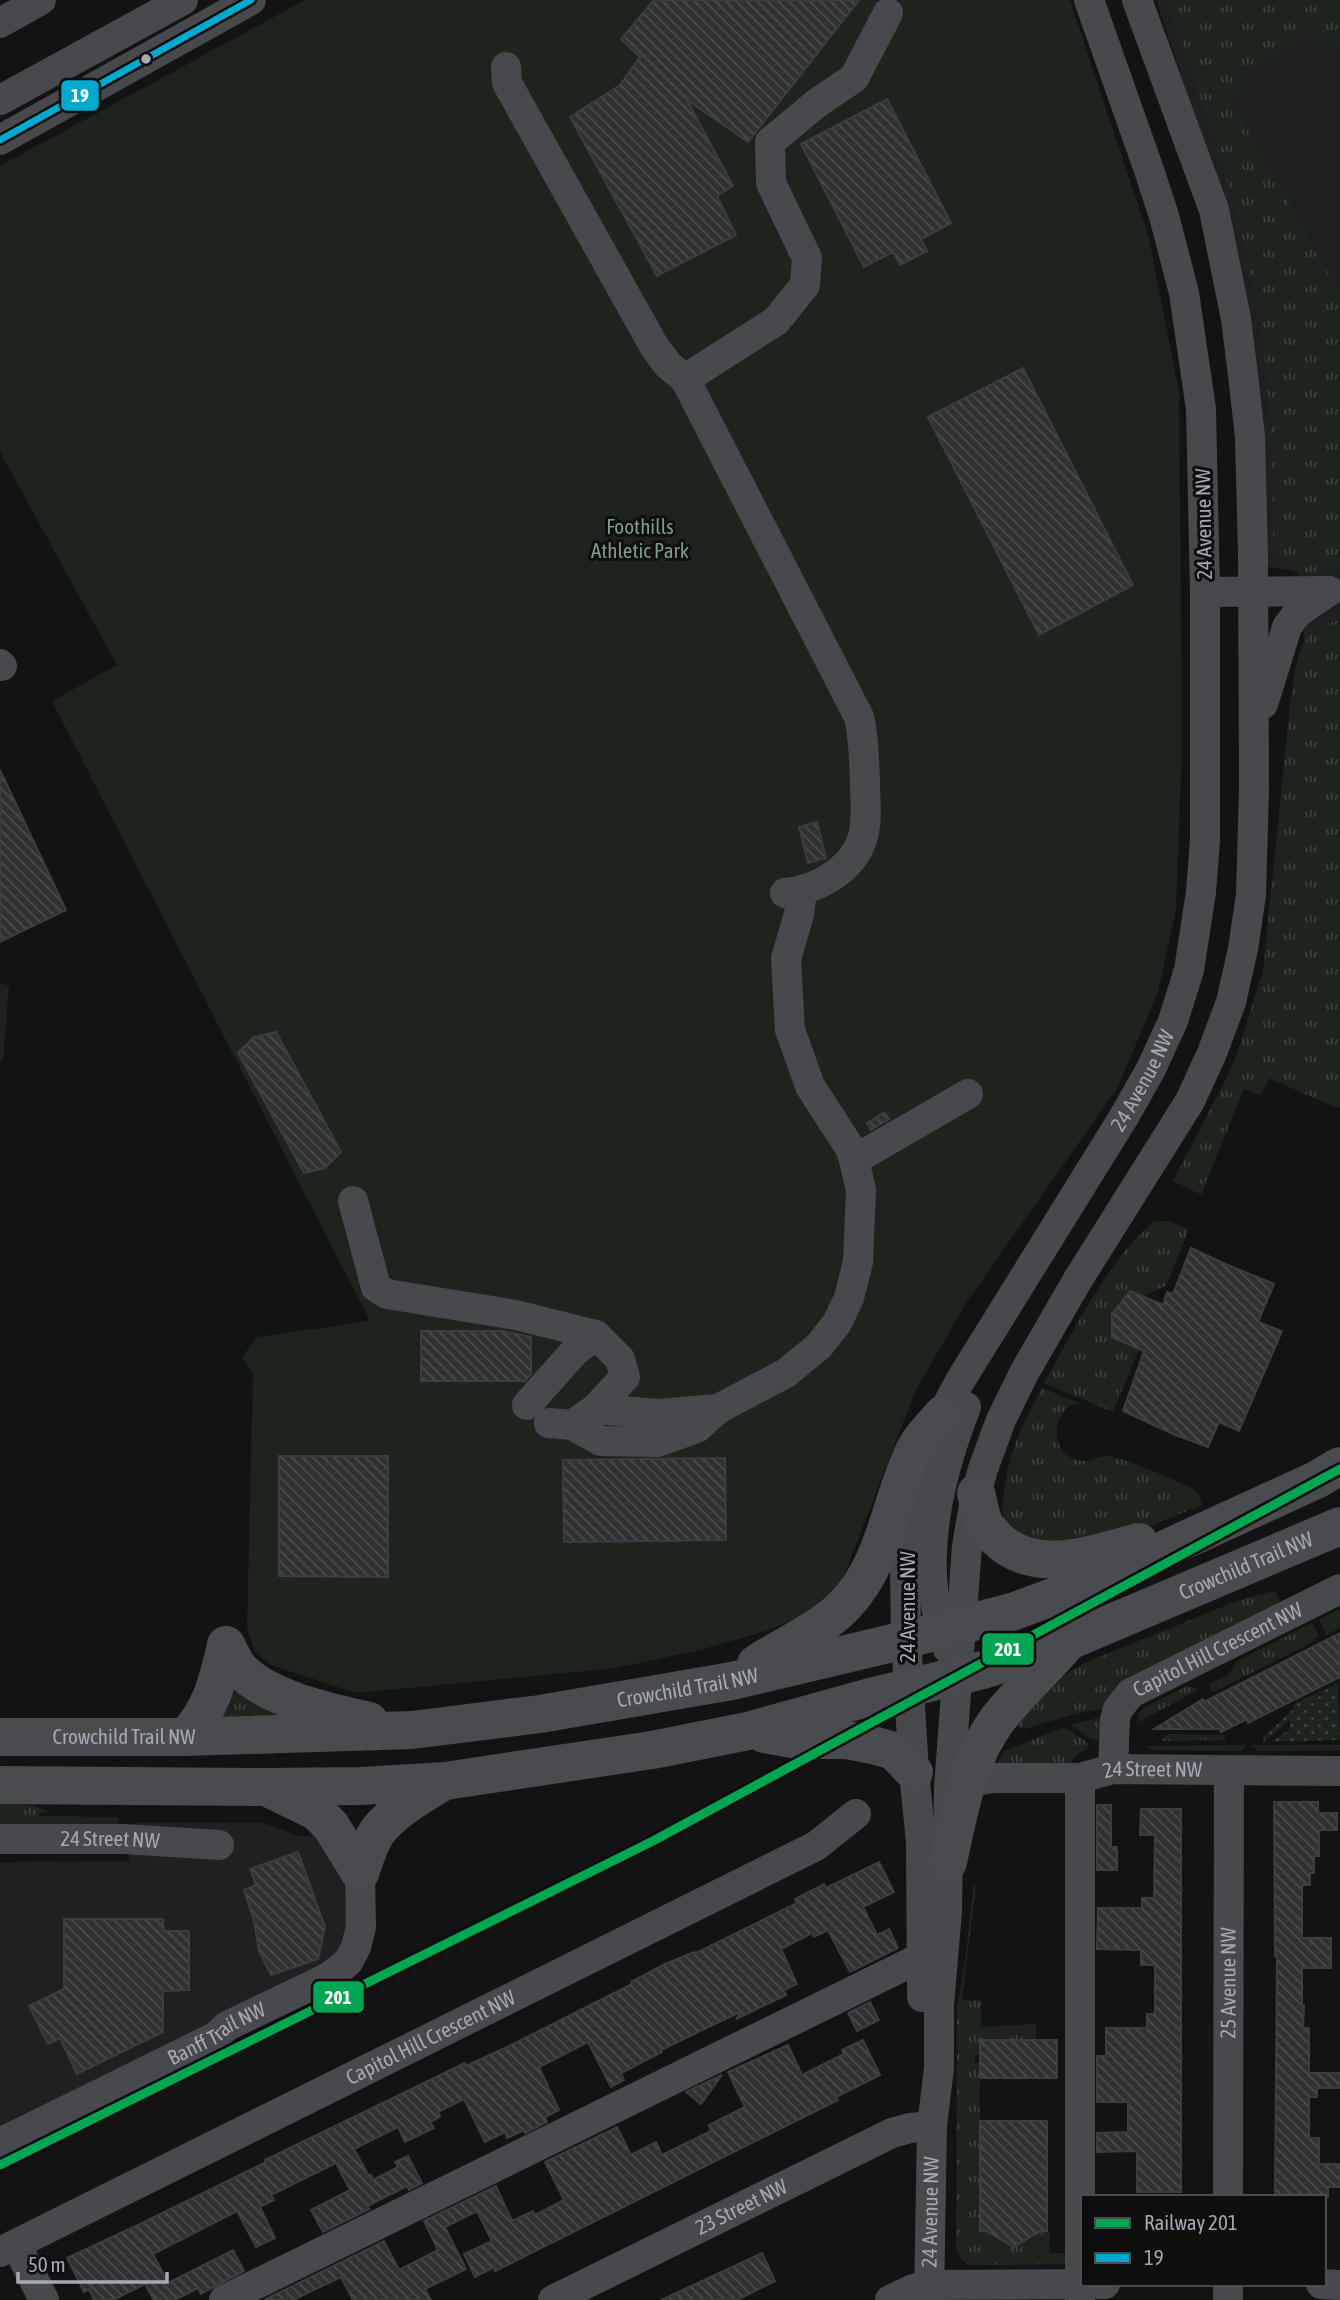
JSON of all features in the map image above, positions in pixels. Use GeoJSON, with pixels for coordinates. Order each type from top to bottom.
{"type":"FeatureCollection","features":[{"type":"Feature","properties":{"kind":"highway"},"geometry":{"type":"LineString","coordinates":[[732,1681],[766,1657],[827,1622],[847,1604],[874,1560],[916,1447],[942,1415]]}},
{"type":"Feature","properties":{"kind":"highway","name":"Crowchild Trail NW"},"geometry":{"type":"LineString","coordinates":[[0,1737],[186,1738],[412,1730],[540,1714],[732,1681],[1012,1612],[1091,1583],[1317,1480],[1340,1465]]}},
{"type":"Feature","properties":{"kind":"highway"},"geometry":{"type":"LineString","coordinates":[[976,1493],[985,1527],[1010,1550],[1025,1555],[1044,1560],[1059,1560],[1142,1542],[1172,1545]]}},
{"type":"Feature","properties":{"kind":"highway","name":"Crowchild Trail NW"},"geometry":{"type":"LineString","coordinates":[[0,1785],[360,1786],[445,1781],[652,1750],[748,1731],[983,1670],[1069,1641],[1340,1526]]}},
{"type":"Feature","properties":{"kind":"highway"},"geometry":{"type":"LineString","coordinates":[[948,1862],[967,1782],[979,1751],[998,1720],[1069,1641]]}},
{"type":"Feature","properties":{"kind":"highway"},"geometry":{"type":"LineString","coordinates":[[186,1738],[199,1724],[215,1693],[226,1645],[239,1668],[256,1682],[288,1698],[343,1715],[412,1730]]}},
{"type":"Feature","properties":{"kind":"highway"},"geometry":{"type":"LineString","coordinates":[[748,1731],[798,1740],[847,1740],[873,1745],[894,1752],[914,1772]]}},
{"type":"Feature","properties":{"kind":"highway"},"geometry":{"type":"LineString","coordinates":[[360,1873],[368,1849],[378,1832],[421,1795],[445,1781]]}},
{"type":"Feature","properties":{"kind":"highway"},"geometry":{"type":"LineString","coordinates":[[265,1787],[317,1812],[331,1826],[360,1873]]}},
{"type":"Feature","properties":{"kind":"street"},"geometry":{"type":"LineString","coordinates":[[0,23],[41,0]]}},
{"type":"Feature","properties":{"kind":"street"},"geometry":{"type":"LineString","coordinates":[[0,100],[183,0]]}},
{"type":"Feature","properties":{"kind":"street"},"geometry":{"type":"LineString","coordinates":[[0,140],[249,0]]}},
{"type":"Feature","properties":{"kind":"street","name":"24 Avenue NW"},"geometry":{"type":"LineString","coordinates":[[936,1631],[905,1568],[912,1512],[920,1476],[942,1415],[960,1381],[1139,1092],[1163,1045],[1182,996],[1199,919],[1205,839],[1205,592],[1201,408],[1184,293],[1149,170],[1089,0]]}},
{"type":"Feature","properties":{"kind":"street"},"geometry":{"type":"LineString","coordinates":[[685,380],[775,321],[805,285],[807,258],[771,183],[770,142],[817,103],[854,78],[888,13]]}},
{"type":"Feature","properties":{"kind":"street"},"geometry":{"type":"LineString","coordinates":[[1106,44],[1142,13]]}},
{"type":"Feature","properties":{"kind":"street","name":"24 Avenue NW"},"geometry":{"type":"LineString","coordinates":[[932,2126],[923,2068],[921,1842],[914,1772],[932,1682],[936,1631],[967,1546],[976,1493],[1001,1420],[1024,1373],[1077,1281],[1190,1101],[1212,1053],[1231,1002],[1251,895],[1254,843],[1254,593],[1250,437],[1236,319],[1214,210],[1142,13]]}},
{"type":"Feature","properties":{"kind":"street"},"geometry":{"type":"LineString","coordinates":[[506,67],[507,83],[653,346],[685,380],[859,717],[864,735],[863,838],[856,853],[842,869],[826,880],[794,892],[799,914],[786,959],[790,1030],[810,1086],[850,1148],[861,1190],[858,1262],[849,1298],[837,1322],[819,1346],[786,1373],[718,1409],[659,1415],[561,1416]]}},
{"type":"Feature","properties":{"kind":"street"},"geometry":{"type":"LineString","coordinates":[[1205,592],[1334,590]]}},
{"type":"Feature","properties":{"kind":"street"},"geometry":{"type":"LineString","coordinates":[[1254,735],[1287,627],[1298,612],[1334,590]]}},
{"type":"Feature","properties":{"kind":"street"},"geometry":{"type":"LineString","coordinates":[[854,1160],[968,1094]]}},
{"type":"Feature","properties":{"kind":"street"},"geometry":{"type":"LineString","coordinates":[[353,1201],[376,1287],[387,1294],[516,1315],[596,1335],[620,1359],[625,1377],[561,1416]]}},
{"type":"Feature","properties":{"kind":"street"},"geometry":{"type":"LineString","coordinates":[[561,1416],[575,1351],[596,1335]]}},
{"type":"Feature","properties":{"kind":"street"},"geometry":{"type":"LineString","coordinates":[[939,2006],[935,1698],[932,1682],[936,1631],[933,1551],[937,1507],[958,1426],[975,1384],[978,1353]]}},
{"type":"Feature","properties":{"kind":"street","name":"Capitol Hill Crescent NW"},"geometry":{"type":"LineString","coordinates":[[1113,1769],[1115,1719],[1118,1709],[1131,1693],[1340,1589]]}},
{"type":"Feature","properties":{"kind":"street","name":"24 Avenue NW"},"geometry":{"type":"LineString","coordinates":[[929,2292],[932,2126],[939,2068],[939,2006],[948,1862],[948,1787],[932,1682]]}},
{"type":"Feature","properties":{"kind":"street","name":"24 Street NW"},"geometry":{"type":"LineString","coordinates":[[967,1782],[994,1778],[1080,1778],[1113,1769],[1340,1771]]}},
{"type":"Feature","properties":{"kind":"street","name":"25 Avenue NW"},"geometry":{"type":"LineString","coordinates":[[1228,2195],[1229,1771]]}},
{"type":"Feature","properties":{"kind":"street"},"geometry":{"type":"LineString","coordinates":[[1080,1778],[1087,2195]]}},
{"type":"Feature","properties":{"kind":"street","name":"Capitol Hill Crescent NW"},"geometry":{"type":"LineString","coordinates":[[8,2248],[816,1846],[856,1814]]}},
{"type":"Feature","properties":{"kind":"street","name":"24 Street NW"},"geometry":{"type":"LineString","coordinates":[[0,1839],[124,1839],[219,1845]]}},
{"type":"Feature","properties":{"kind":"street","name":"Banff Trail NW"},"geometry":{"type":"LineString","coordinates":[[0,2143],[215,2037],[227,2026],[329,1977],[348,1962],[356,1947],[361,1927],[360,1873]]}},
{"type":"Feature","properties":{"kind":"street"},"geometry":{"type":"LineString","coordinates":[[224,2300],[922,1957]]}},
{"type":"Feature","properties":{"kind":"street","name":"23 Street NW"},"geometry":{"type":"LineString","coordinates":[[553,2300],[892,2133],[932,2126]]}},
{"type":"Feature","properties":{"kind":"street"},"geometry":{"type":"LineString","coordinates":[[8,2248],[44,2300]]}},
{"type":"Feature","properties":{"kind":"street"},"geometry":{"type":"LineString","coordinates":[[890,2300],[913,2289],[929,2292],[1088,2290]]}},
{"type":"Feature","properties":{"kind":"shaded area"},"geometry":{"type":"Polygon","coordinates":[[[1156,0],[1340,0],[1340,1094],[1238,1051],[1263,971],[1290,707],[1304,640],[1298,571],[1264,566],[1227,212],[1156,0]]]}},
{"type":"Feature","properties":{"kind":"shaded area"},"geometry":{"type":"Polygon","coordinates":[[[137,1822],[264,1823],[301,1837],[318,1834],[344,1876],[347,1937],[331,1961],[0,2132],[0,1862],[129,1861],[129,1826],[137,1822]]]}},
{"type":"Feature","properties":{"kind":"green space","name":"Foothills Athletic Park"},"geometry":{"type":"Polygon","coordinates":[[[305,0],[1070,0],[1149,238],[1179,393],[1182,747],[1176,909],[1158,992],[1118,1087],[966,1303],[915,1392],[843,1578],[826,1601],[769,1630],[700,1650],[616,1668],[356,1693],[271,1665],[255,1652],[247,1628],[253,1375],[242,1357],[257,1337],[370,1321],[52,701],[117,665],[0,452],[0,166],[305,0]]]}},
{"type":"Feature","properties":{"kind":"green space"},"geometry":{"type":"Polygon","coordinates":[[[1165,0],[1340,0],[1340,47],[1336,39],[1319,44],[1312,34],[1236,77],[1241,91],[1231,101],[1340,294],[1340,568],[1307,573],[1284,567],[1276,561],[1279,554],[1273,546],[1267,386],[1254,291],[1227,180],[1165,0]]]}},
{"type":"Feature","properties":{"kind":"green space"},"geometry":{"type":"Polygon","coordinates":[[[1340,620],[1340,1109],[1269,1078],[1261,1095],[1244,1089],[1202,1195],[1173,1181],[1238,1051],[1263,971],[1296,663],[1310,634],[1340,620]]]}},
{"type":"Feature","properties":{"kind":"green space"},"geometry":{"type":"Polygon","coordinates":[[[0,983],[9,986],[3,1060],[0,1060],[0,983]]]}},
{"type":"Feature","properties":{"kind":"green space"},"geometry":{"type":"Polygon","coordinates":[[[1155,1221],[1167,1221],[1189,1229],[1166,1286],[1142,1296],[1130,1292],[1112,1314],[1112,1337],[1139,1349],[1113,1412],[1044,1383],[1107,1275],[1138,1236],[1155,1221]]]}},
{"type":"Feature","properties":{"kind":"green space"},"geometry":{"type":"Polygon","coordinates":[[[1042,1388],[1081,1404],[1068,1407],[1057,1427],[1059,1445],[1071,1458],[1083,1461],[1106,1456],[1126,1461],[1195,1491],[1202,1505],[1087,1551],[1027,1548],[1002,1519],[1003,1500],[1013,1451],[1042,1388]]]}},
{"type":"Feature","properties":{"kind":"green space"},"geometry":{"type":"Polygon","coordinates":[[[1275,1591],[1280,1602],[1126,1679],[1114,1689],[1104,1708],[1024,1729],[1015,1725],[1049,1685],[1082,1664],[1237,1601],[1275,1591]]]}},
{"type":"Feature","properties":{"kind":"green space"},"geometry":{"type":"Polygon","coordinates":[[[1340,1609],[1340,1628],[1326,1635],[1319,1619],[1340,1609]]]}},
{"type":"Feature","properties":{"kind":"green space"},"geometry":{"type":"Polygon","coordinates":[[[1312,1623],[1319,1635],[1311,1643],[1213,1692],[1209,1685],[1228,1675],[1237,1661],[1312,1623]]]}},
{"type":"Feature","properties":{"kind":"green space"},"geometry":{"type":"Polygon","coordinates":[[[232,1676],[312,1713],[221,1720],[232,1676]]]}},
{"type":"Feature","properties":{"kind":"green space"},"geometry":{"type":"Polygon","coordinates":[[[1338,1683],[1340,1740],[1271,1742],[1290,1729],[1290,1720],[1264,1742],[1263,1737],[1294,1709],[1294,1704],[1338,1683]]]}},
{"type":"Feature","properties":{"kind":"green space"},"geometry":{"type":"Polygon","coordinates":[[[1187,1686],[1199,1689],[1137,1723],[1140,1712],[1145,1707],[1187,1686]]]}},
{"type":"Feature","properties":{"kind":"green space"},"geometry":{"type":"Polygon","coordinates":[[[1098,1718],[1103,1720],[1099,1739],[1092,1740],[1071,1725],[1098,1718]]]}},
{"type":"Feature","properties":{"kind":"green space"},"geometry":{"type":"Polygon","coordinates":[[[1065,1727],[1088,1743],[1088,1748],[1074,1757],[1068,1768],[997,1764],[1004,1751],[1065,1727]]]}},
{"type":"Feature","properties":{"kind":"green space"},"geometry":{"type":"Polygon","coordinates":[[[1168,1734],[1225,1735],[1225,1740],[1161,1741],[1168,1734]]]}},
{"type":"Feature","properties":{"kind":"green space"},"geometry":{"type":"Polygon","coordinates":[[[1246,1745],[1241,1751],[1148,1748],[1148,1746],[1246,1745]]]}},
{"type":"Feature","properties":{"kind":"green space"},"geometry":{"type":"Polygon","coordinates":[[[1251,1745],[1340,1745],[1340,1750],[1258,1751],[1251,1745]]]}},
{"type":"Feature","properties":{"kind":"green space"},"geometry":{"type":"Polygon","coordinates":[[[0,1803],[35,1806],[48,1812],[39,1813],[39,1816],[118,1817],[118,1826],[0,1827],[0,1803]]]}},
{"type":"Feature","properties":{"kind":"green space"},"geometry":{"type":"Polygon","coordinates":[[[974,1885],[962,1999],[981,2001],[981,2027],[1036,2024],[1036,2040],[980,2041],[980,2055],[975,2055],[975,2063],[980,2063],[979,2208],[1040,2231],[1050,2232],[1049,2253],[1073,2253],[1073,2264],[968,2265],[956,2248],[957,2008],[974,1885]]]}},
{"type":"Feature","properties":{"kind":"building"},"geometry":{"type":"Polygon","coordinates":[[[654,0],[859,0],[748,142],[687,100],[733,186],[717,196],[736,235],[657,276],[570,117],[620,85],[640,57],[621,39],[654,0]]]}},
{"type":"Feature","properties":{"kind":"building"},"geometry":{"type":"Polygon","coordinates":[[[887,99],[951,223],[921,239],[927,251],[900,265],[893,252],[864,267],[801,144],[887,99]]]}},
{"type":"Feature","properties":{"kind":"building"},"geometry":{"type":"Polygon","coordinates":[[[1023,368],[1133,585],[1039,635],[928,417],[1023,368]]]}},
{"type":"Feature","properties":{"kind":"building"},"geometry":{"type":"Polygon","coordinates":[[[0,770],[66,910],[0,942],[0,770]]]}},
{"type":"Feature","properties":{"kind":"building"},"geometry":{"type":"Polygon","coordinates":[[[817,822],[826,858],[808,863],[799,827],[817,822]]]}},
{"type":"Feature","properties":{"kind":"building"},"geometry":{"type":"Polygon","coordinates":[[[276,1032],[341,1152],[325,1168],[304,1173],[238,1053],[254,1037],[276,1032]]]}},
{"type":"Feature","properties":{"kind":"building"},"geometry":{"type":"Polygon","coordinates":[[[884,1112],[889,1119],[871,1130],[867,1123],[884,1112]]]}},
{"type":"Feature","properties":{"kind":"building"},"geometry":{"type":"Polygon","coordinates":[[[1191,1248],[1274,1284],[1258,1322],[1282,1331],[1239,1431],[1219,1422],[1208,1447],[1123,1411],[1144,1351],[1112,1337],[1112,1314],[1130,1291],[1163,1305],[1167,1292],[1173,1294],[1191,1248]]]}},
{"type":"Feature","properties":{"kind":"building"},"geometry":{"type":"Polygon","coordinates":[[[421,1331],[503,1331],[531,1337],[531,1374],[525,1381],[421,1381],[421,1331]]]}},
{"type":"Feature","properties":{"kind":"building"},"geometry":{"type":"Polygon","coordinates":[[[279,1456],[388,1456],[388,1577],[279,1576],[279,1456]]]}},
{"type":"Feature","properties":{"kind":"building"},"geometry":{"type":"Polygon","coordinates":[[[725,1458],[726,1540],[564,1542],[563,1460],[725,1458]]]}},
{"type":"Feature","properties":{"kind":"building"},"geometry":{"type":"Polygon","coordinates":[[[1340,1633],[1340,1677],[1248,1723],[1247,1719],[1221,1732],[1220,1729],[1154,1729],[1203,1699],[1204,1702],[1340,1633]]]}},
{"type":"Feature","properties":{"kind":"building"},"geometry":{"type":"Polygon","coordinates":[[[1274,1802],[1318,1802],[1318,1813],[1337,1813],[1337,1830],[1319,1830],[1319,1856],[1314,1856],[1314,1873],[1310,1873],[1310,1885],[1302,1885],[1302,1938],[1331,1938],[1331,1968],[1302,1968],[1302,2005],[1303,2028],[1309,2028],[1309,2073],[1340,2073],[1340,2088],[1317,2088],[1317,2097],[1309,2097],[1309,2138],[1319,2138],[1319,2164],[1340,2164],[1340,2187],[1328,2187],[1328,2197],[1275,2195],[1277,1955],[1275,1956],[1274,1802]]]}},
{"type":"Feature","properties":{"kind":"building"},"geometry":{"type":"Polygon","coordinates":[[[1097,1805],[1111,1805],[1111,1847],[1117,1847],[1117,1870],[1097,1870],[1097,1805]]]}},
{"type":"Feature","properties":{"kind":"building"},"geometry":{"type":"Polygon","coordinates":[[[1141,1809],[1181,1809],[1181,2192],[1137,2192],[1137,2151],[1097,2152],[1097,2133],[1128,2132],[1128,2102],[1097,2102],[1097,2056],[1106,2056],[1106,2028],[1147,2028],[1147,2014],[1155,2014],[1155,1965],[1141,1965],[1141,1950],[1097,1949],[1098,1908],[1142,1908],[1142,1898],[1154,1898],[1155,1835],[1140,1835],[1141,1809]]]}},
{"type":"Feature","properties":{"kind":"building"},"geometry":{"type":"Polygon","coordinates":[[[298,1852],[325,1927],[318,1959],[271,1975],[259,1951],[254,1921],[244,1890],[256,1885],[250,1869],[298,1852]]]}},
{"type":"Feature","properties":{"kind":"building"},"geometry":{"type":"Polygon","coordinates":[[[879,1862],[894,1892],[863,1907],[877,1935],[889,1929],[898,1948],[850,1972],[828,1930],[814,1937],[812,1933],[781,1949],[797,1984],[784,1990],[786,1995],[736,2019],[742,2011],[661,2050],[662,2052],[621,2073],[624,2080],[611,2087],[588,2042],[539,2067],[559,2110],[545,2117],[547,2122],[525,2133],[524,2130],[507,2138],[505,2132],[485,2142],[464,2099],[438,2112],[440,2117],[430,2122],[434,2128],[405,2142],[398,2127],[354,2149],[373,2180],[398,2167],[395,2162],[408,2156],[422,2183],[409,2190],[407,2186],[323,2232],[311,2210],[350,2190],[336,2163],[271,2195],[274,2200],[260,2207],[275,2238],[256,2247],[237,2211],[153,2254],[168,2283],[233,2250],[244,2271],[201,2294],[198,2288],[175,2300],[154,2300],[145,2284],[113,2300],[94,2300],[89,2289],[84,2292],[67,2258],[465,2063],[466,2066],[507,2047],[632,1984],[631,1982],[665,1964],[694,1954],[797,1903],[795,1899],[824,1884],[826,1888],[879,1862]]]}},
{"type":"Feature","properties":{"kind":"building"},"geometry":{"type":"Polygon","coordinates":[[[64,1919],[163,1919],[164,1931],[189,1931],[189,1990],[163,1991],[163,2032],[77,2074],[60,2038],[48,2044],[29,2006],[64,1989],[64,1919]]]}},
{"type":"Feature","properties":{"kind":"building"},"geometry":{"type":"Polygon","coordinates":[[[870,2002],[879,2020],[857,2031],[848,2013],[870,2002]]]}},
{"type":"Feature","properties":{"kind":"building"},"geometry":{"type":"Polygon","coordinates":[[[863,2040],[880,2075],[836,2097],[838,2100],[495,2271],[494,2267],[475,2277],[464,2254],[492,2241],[477,2211],[445,2227],[466,2269],[425,2289],[431,2300],[353,2300],[341,2277],[293,2300],[264,2300],[384,2241],[399,2270],[438,2250],[424,2221],[496,2186],[512,2221],[533,2211],[535,2215],[564,2200],[545,2162],[617,2127],[631,2155],[656,2142],[662,2155],[711,2131],[709,2125],[745,2107],[728,2072],[788,2045],[802,2075],[844,2054],[842,2050],[863,2040]]]}},
{"type":"Feature","properties":{"kind":"building"},"geometry":{"type":"Polygon","coordinates":[[[980,2040],[1057,2040],[1057,2078],[980,2078],[980,2040]]]}},
{"type":"Feature","properties":{"kind":"building"},"geometry":{"type":"Polygon","coordinates":[[[722,2075],[701,2104],[686,2092],[722,2075]]]}},
{"type":"Feature","properties":{"kind":"building"},"geometry":{"type":"Polygon","coordinates":[[[980,2121],[1047,2121],[1047,2231],[1040,2231],[1014,2247],[986,2231],[980,2231],[980,2121]]]}},
{"type":"Feature","properties":{"kind":"building"},"geometry":{"type":"Polygon","coordinates":[[[762,2253],[775,2281],[737,2300],[661,2300],[762,2253]]]}},
{"type":"Feature","properties":{"kind":"rail line","name":"201"},"geometry":{"type":"LineString","coordinates":[[0,2165],[653,1841],[1340,1469]]}},
{"type":"Feature","properties":{"kind":"transit line","name":"19"},"geometry":{"type":"LineString","coordinates":[[0,140],[251,0]]}}]}
